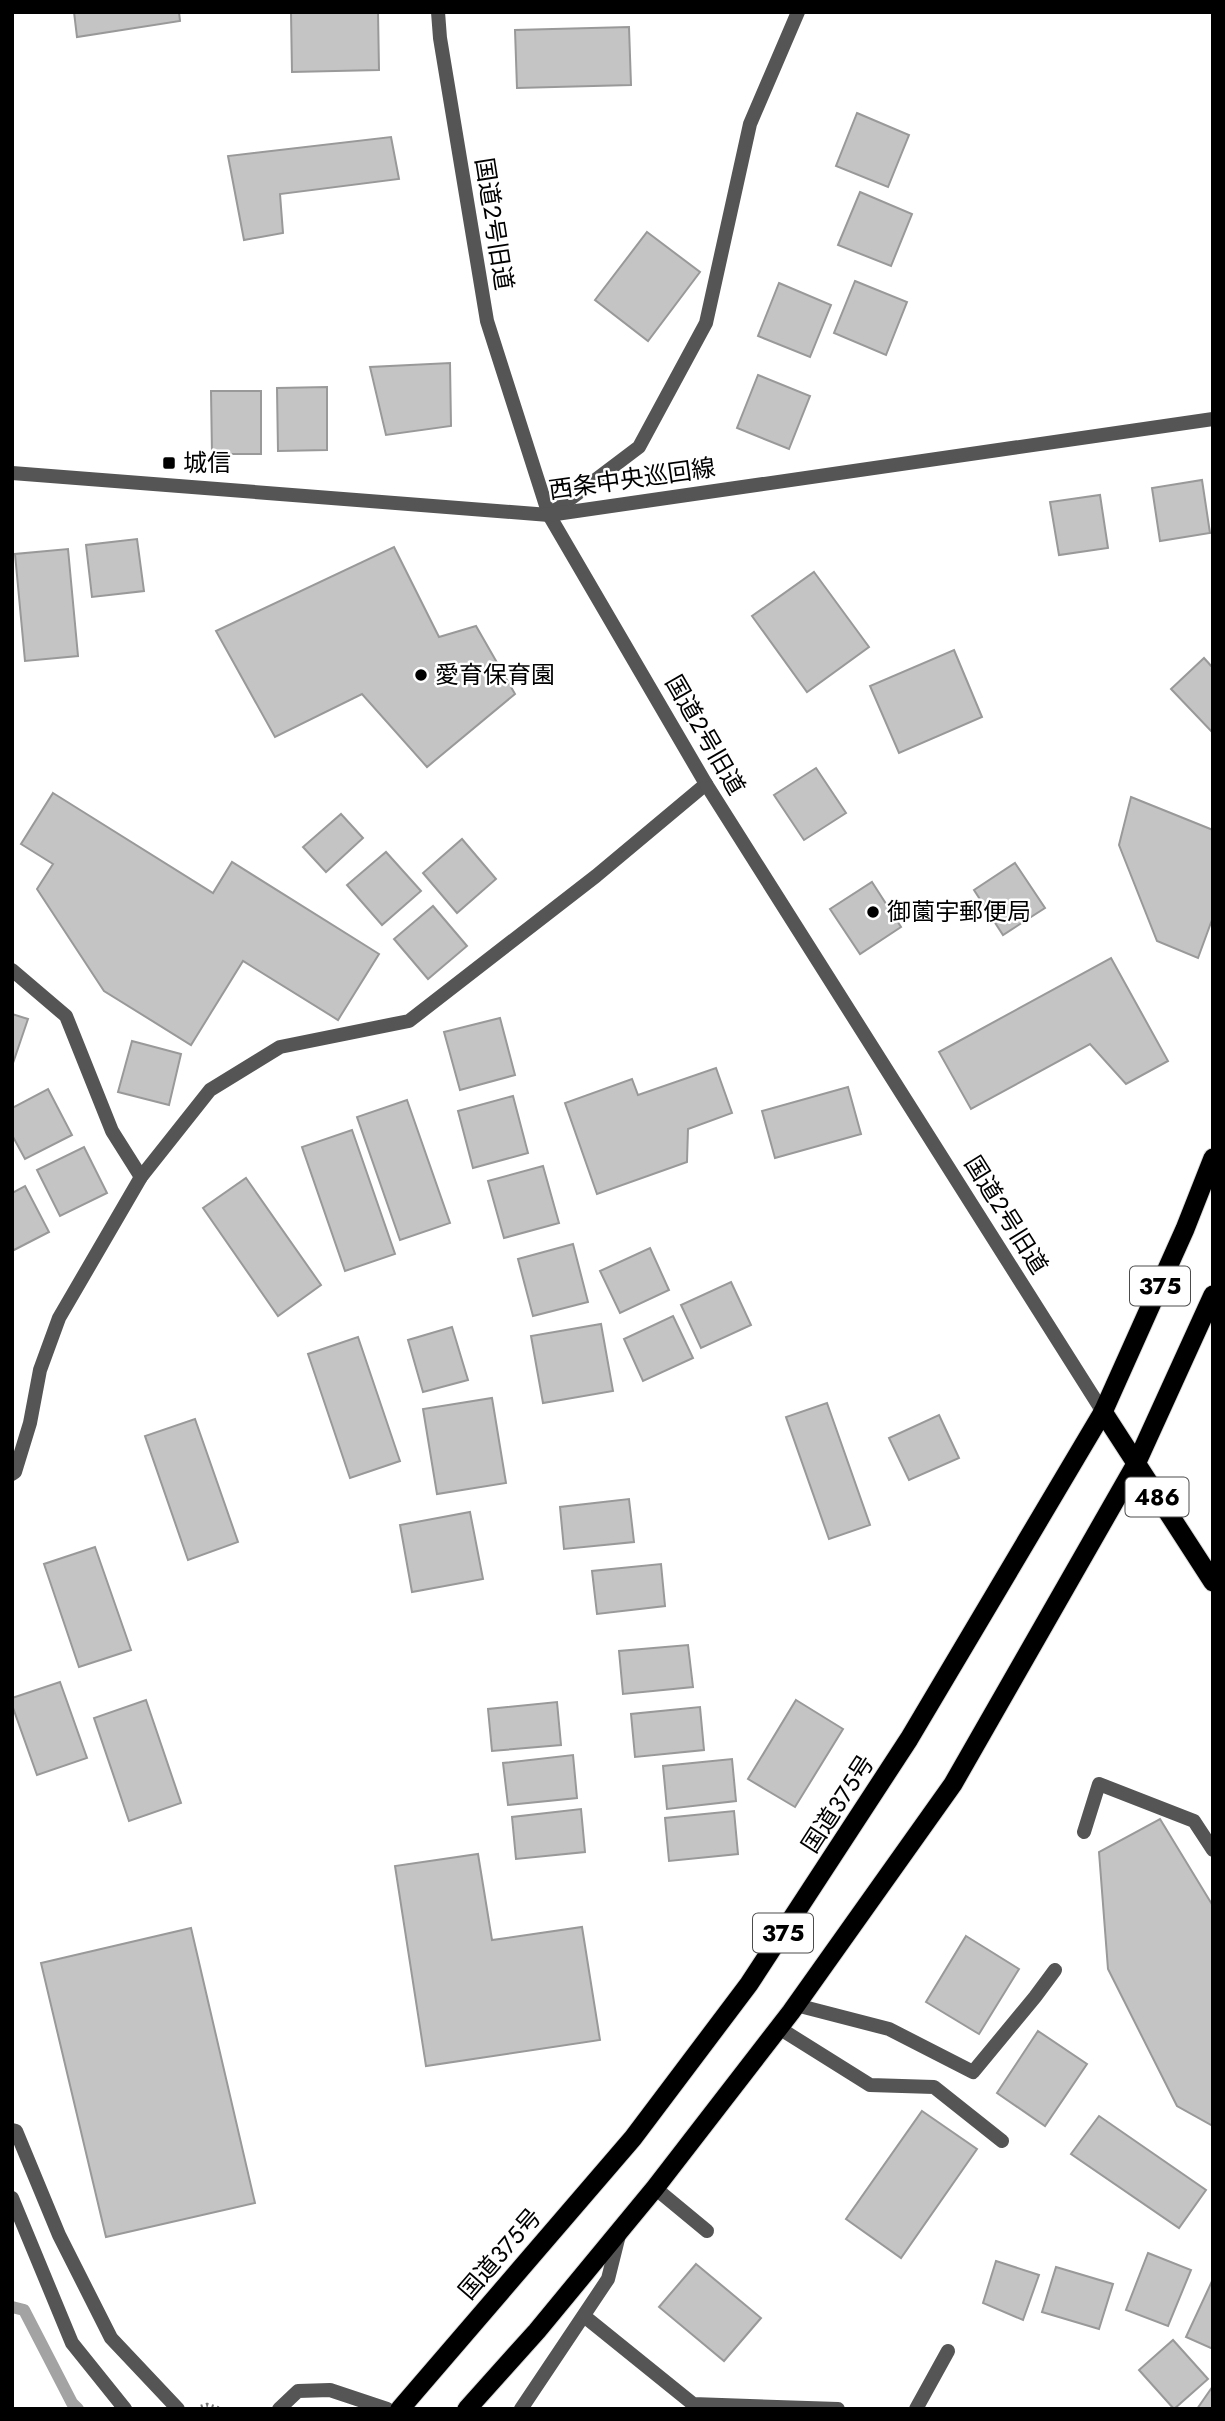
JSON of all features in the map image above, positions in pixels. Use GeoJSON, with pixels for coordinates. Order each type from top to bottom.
{"type":"FeatureCollection","features":[{"type":"Feature","properties":{"kind":"highway","name":"国道375号"},"geometry":{"type":"LineString","coordinates":[[400,2409],[633,2138],[749,1984],[909,1739],[1103,1412],[1185,1229],[1213,1158]]}},
{"type":"Feature","properties":{"kind":"highway","name":"375"},"geometry":{"type":"LineString","coordinates":[[467,2409],[537,2331],[655,2188],[796,2005],[953,1784],[1136,1464],[1213,1295]]}},
{"type":"Feature","properties":{"kind":"highway","name":"486"},"geometry":{"type":"LineString","coordinates":[[1103,1412],[1213,1581]]}},
{"type":"Feature","properties":{"kind":"street","name":"国道2号旧道"},"geometry":{"type":"LineString","coordinates":[[438,12],[487,321],[549,515],[706,784],[1103,1412]]}},
{"type":"Feature","properties":{"kind":"street"},"geometry":{"type":"LineString","coordinates":[[549,515],[639,447],[706,323],[750,124],[798,12]]}},
{"type":"Feature","properties":{"kind":"street","name":"西条中央巡回線"},"geometry":{"type":"LineString","coordinates":[[12,473],[549,515],[1213,419]]}},
{"type":"Feature","properties":{"kind":"street"},"geometry":{"type":"LineString","coordinates":[[12,1475],[30,1423],[40,1370],[59,1318],[141,1177],[210,1090],[280,1047],[409,1021],[596,876],[706,784]]}},
{"type":"Feature","properties":{"kind":"street"},"geometry":{"type":"LineString","coordinates":[[12,970],[66,1016],[112,1131],[141,1177]]}},
{"type":"Feature","properties":{"kind":"street"},"geometry":{"type":"LineString","coordinates":[[1084,1832],[1099,1784],[1194,1821],[1213,1850]]}},
{"type":"Feature","properties":{"kind":"street"},"geometry":{"type":"LineString","coordinates":[[796,2005],[889,2029],[973,2072],[1055,1970]]}},
{"type":"Feature","properties":{"kind":"street"},"geometry":{"type":"LineString","coordinates":[[779,2028],[870,2085],[934,2087],[1002,2141]]}},
{"type":"Feature","properties":{"kind":"street"},"geometry":{"type":"LineString","coordinates":[[12,2130],[16,2131],[59,2235],[111,2339],[178,2409]]}},
{"type":"Feature","properties":{"kind":"street"},"geometry":{"type":"LineString","coordinates":[[655,2188],[707,2231]]}},
{"type":"Feature","properties":{"kind":"street"},"geometry":{"type":"LineString","coordinates":[[12,2198],[72,2343],[125,2409]]}},
{"type":"Feature","properties":{"kind":"street"},"geometry":{"type":"LineString","coordinates":[[521,2409],[608,2279],[621,2230]]}},
{"type":"Feature","properties":{"kind":"street"},"geometry":{"type":"LineString","coordinates":[[584,2316],[693,2404],[838,2409]]}},
{"type":"Feature","properties":{"kind":"street"},"geometry":{"type":"LineString","coordinates":[[916,2409],[948,2351]]}},
{"type":"Feature","properties":{"kind":"street"},"geometry":{"type":"LineString","coordinates":[[279,2409],[298,2391],[330,2390],[387,2409]]}},
{"type":"Feature","properties":{"kind":"path"},"geometry":{"type":"LineString","coordinates":[[207,2405],[220,2409]]}},
{"type":"Feature","properties":{"kind":"building"},"geometry":{"type":"Polygon","coordinates":[[[74,12],[179,12],[180,21],[77,37],[74,12]]]}},
{"type":"Feature","properties":{"kind":"building"},"geometry":{"type":"Polygon","coordinates":[[[291,12],[378,12],[379,70],[292,72],[291,12]]]}},
{"type":"Feature","properties":{"kind":"building"},"geometry":{"type":"Polygon","coordinates":[[[629,27],[631,85],[517,88],[515,30],[629,27]]]}},
{"type":"Feature","properties":{"kind":"building"},"geometry":{"type":"Polygon","coordinates":[[[857,113],[909,135],[888,187],[836,166],[857,113]]]}},
{"type":"Feature","properties":{"kind":"building"},"geometry":{"type":"Polygon","coordinates":[[[391,137],[399,179],[280,194],[283,233],[244,240],[228,156],[391,137]]]}},
{"type":"Feature","properties":{"kind":"building"},"geometry":{"type":"Polygon","coordinates":[[[860,192],[912,214],[891,266],[838,245],[860,192]]]}},
{"type":"Feature","properties":{"kind":"building"},"geometry":{"type":"Polygon","coordinates":[[[647,232],[700,272],[648,341],[595,300],[647,232]]]}},
{"type":"Feature","properties":{"kind":"building"},"geometry":{"type":"Polygon","coordinates":[[[855,281],[907,302],[886,355],[834,333],[855,281]]]}},
{"type":"Feature","properties":{"kind":"building"},"geometry":{"type":"Polygon","coordinates":[[[779,283],[831,305],[810,357],[758,336],[779,283]]]}},
{"type":"Feature","properties":{"kind":"building"},"geometry":{"type":"Polygon","coordinates":[[[450,363],[451,426],[386,435],[370,367],[450,363]]]}},
{"type":"Feature","properties":{"kind":"building"},"geometry":{"type":"Polygon","coordinates":[[[758,375],[810,396],[789,449],[737,428],[758,375]]]}},
{"type":"Feature","properties":{"kind":"building"},"geometry":{"type":"Polygon","coordinates":[[[327,387],[327,450],[278,451],[277,388],[327,387]]]}},
{"type":"Feature","properties":{"kind":"building"},"geometry":{"type":"Polygon","coordinates":[[[211,391],[261,391],[261,454],[212,454],[211,391]]]}},
{"type":"Feature","properties":{"kind":"building"},"geometry":{"type":"Polygon","coordinates":[[[1202,480],[1210,533],[1160,541],[1152,488],[1202,480]]]}},
{"type":"Feature","properties":{"kind":"building"},"geometry":{"type":"Polygon","coordinates":[[[1100,495],[1108,548],[1059,555],[1050,502],[1100,495]]]}},
{"type":"Feature","properties":{"kind":"building"},"geometry":{"type":"Polygon","coordinates":[[[137,539],[144,591],[92,597],[86,545],[137,539]]]}},
{"type":"Feature","properties":{"kind":"building"},"geometry":{"type":"Polygon","coordinates":[[[394,547],[439,637],[476,626],[515,694],[427,767],[362,694],[275,737],[216,631],[394,547]]]}},
{"type":"Feature","properties":{"kind":"building"},"geometry":{"type":"Polygon","coordinates":[[[68,549],[78,656],[25,661],[15,554],[68,549]]]}},
{"type":"Feature","properties":{"kind":"building"},"geometry":{"type":"Polygon","coordinates":[[[814,572],[869,647],[807,692],[752,616],[814,572]]]}},
{"type":"Feature","properties":{"kind":"building"},"geometry":{"type":"Polygon","coordinates":[[[954,650],[982,717],[899,753],[870,686],[954,650]]]}},
{"type":"Feature","properties":{"kind":"building"},"geometry":{"type":"Polygon","coordinates":[[[1204,658],[1213,668],[1213,733],[1171,689],[1204,658]]]}},
{"type":"Feature","properties":{"kind":"building"},"geometry":{"type":"Polygon","coordinates":[[[816,768],[846,813],[804,840],[774,795],[816,768]]]}},
{"type":"Feature","properties":{"kind":"building"},"geometry":{"type":"Polygon","coordinates":[[[53,793],[213,893],[232,862],[379,954],[338,1020],[243,961],[191,1045],[104,991],[37,889],[53,864],[21,844],[53,793]]]}},
{"type":"Feature","properties":{"kind":"building"},"geometry":{"type":"Polygon","coordinates":[[[1131,797],[1213,830],[1213,917],[1198,958],[1157,941],[1119,845],[1131,797]]]}},
{"type":"Feature","properties":{"kind":"building"},"geometry":{"type":"Polygon","coordinates":[[[341,814],[363,838],[326,872],[303,847],[341,814]]]}},
{"type":"Feature","properties":{"kind":"building"},"geometry":{"type":"Polygon","coordinates":[[[462,839],[496,879],[457,913],[423,873],[462,839]]]}},
{"type":"Feature","properties":{"kind":"building"},"geometry":{"type":"Polygon","coordinates":[[[386,852],[421,891],[382,925],[347,885],[386,852]]]}},
{"type":"Feature","properties":{"kind":"building"},"geometry":{"type":"Polygon","coordinates":[[[1015,863],[1045,908],[1003,935],[974,890],[1015,863]]]}},
{"type":"Feature","properties":{"kind":"building"},"geometry":{"type":"Polygon","coordinates":[[[872,882],[901,927],[860,954],[830,909],[872,882]]]}},
{"type":"Feature","properties":{"kind":"building"},"geometry":{"type":"Polygon","coordinates":[[[433,906],[467,946],[428,979],[394,939],[433,906]]]}},
{"type":"Feature","properties":{"kind":"building"},"geometry":{"type":"Polygon","coordinates":[[[1111,958],[1168,1061],[1126,1084],[1090,1044],[971,1109],[939,1052],[1111,958]]]}},
{"type":"Feature","properties":{"kind":"building"},"geometry":{"type":"Polygon","coordinates":[[[12,1014],[28,1019],[12,1066],[12,1014]]]}},
{"type":"Feature","properties":{"kind":"building"},"geometry":{"type":"Polygon","coordinates":[[[500,1018],[515,1075],[460,1090],[444,1032],[500,1018]]]}},
{"type":"Feature","properties":{"kind":"building"},"geometry":{"type":"Polygon","coordinates":[[[132,1041],[181,1054],[169,1105],[118,1092],[132,1041]]]}},
{"type":"Feature","properties":{"kind":"building"},"geometry":{"type":"Polygon","coordinates":[[[716,1068],[732,1113],[688,1129],[687,1162],[597,1194],[565,1103],[632,1079],[638,1095],[716,1068]]]}},
{"type":"Feature","properties":{"kind":"building"},"geometry":{"type":"Polygon","coordinates":[[[848,1087],[861,1134],[775,1158],[762,1111],[848,1087]]]}},
{"type":"Feature","properties":{"kind":"building"},"geometry":{"type":"Polygon","coordinates":[[[48,1089],[72,1135],[25,1159],[12,1135],[12,1108],[48,1089]]]}},
{"type":"Feature","properties":{"kind":"building"},"geometry":{"type":"Polygon","coordinates":[[[513,1096],[528,1153],[473,1168],[458,1111],[513,1096]]]}},
{"type":"Feature","properties":{"kind":"building"},"geometry":{"type":"Polygon","coordinates":[[[407,1100],[450,1223],[400,1240],[357,1117],[407,1100]]]}},
{"type":"Feature","properties":{"kind":"building"},"geometry":{"type":"Polygon","coordinates":[[[352,1130],[395,1254],[345,1271],[302,1147],[352,1130]]]}},
{"type":"Feature","properties":{"kind":"building"},"geometry":{"type":"Polygon","coordinates":[[[84,1147],[107,1193],[60,1216],[37,1170],[84,1147]]]}},
{"type":"Feature","properties":{"kind":"building"},"geometry":{"type":"Polygon","coordinates":[[[543,1166],[559,1223],[504,1238],[488,1181],[543,1166]]]}},
{"type":"Feature","properties":{"kind":"building"},"geometry":{"type":"Polygon","coordinates":[[[246,1178],[321,1285],[278,1316],[203,1208],[246,1178]]]}},
{"type":"Feature","properties":{"kind":"building"},"geometry":{"type":"Polygon","coordinates":[[[25,1186],[49,1232],[12,1251],[12,1193],[25,1186]]]}},
{"type":"Feature","properties":{"kind":"building"},"geometry":{"type":"Polygon","coordinates":[[[573,1244],[588,1302],[533,1316],[518,1259],[573,1244]]]}},
{"type":"Feature","properties":{"kind":"building"},"geometry":{"type":"Polygon","coordinates":[[[650,1248],[669,1290],[620,1313],[600,1271],[650,1248]]]}},
{"type":"Feature","properties":{"kind":"building"},"geometry":{"type":"Polygon","coordinates":[[[731,1282],[751,1325],[701,1348],[681,1305],[731,1282]]]}},
{"type":"Feature","properties":{"kind":"building"},"geometry":{"type":"Polygon","coordinates":[[[673,1316],[693,1358],[643,1381],[624,1339],[673,1316]]]}},
{"type":"Feature","properties":{"kind":"building"},"geometry":{"type":"Polygon","coordinates":[[[601,1324],[613,1391],[543,1403],[531,1336],[601,1324]]]}},
{"type":"Feature","properties":{"kind":"building"},"geometry":{"type":"Polygon","coordinates":[[[452,1327],[468,1380],[423,1392],[408,1340],[452,1327]]]}},
{"type":"Feature","properties":{"kind":"building"},"geometry":{"type":"Polygon","coordinates":[[[358,1337],[400,1461],[350,1478],[308,1354],[358,1337]]]}},
{"type":"Feature","properties":{"kind":"building"},"geometry":{"type":"Polygon","coordinates":[[[492,1398],[506,1483],[437,1494],[423,1409],[492,1398]]]}},
{"type":"Feature","properties":{"kind":"building"},"geometry":{"type":"Polygon","coordinates":[[[827,1403],[870,1525],[829,1539],[786,1417],[827,1403]]]}},
{"type":"Feature","properties":{"kind":"building"},"geometry":{"type":"Polygon","coordinates":[[[939,1415],[959,1458],[909,1480],[889,1438],[939,1415]]]}},
{"type":"Feature","properties":{"kind":"building"},"geometry":{"type":"Polygon","coordinates":[[[195,1419],[238,1542],[188,1560],[145,1436],[195,1419]]]}},
{"type":"Feature","properties":{"kind":"building"},"geometry":{"type":"Polygon","coordinates":[[[629,1499],[634,1542],[564,1549],[560,1507],[629,1499]]]}},
{"type":"Feature","properties":{"kind":"building"},"geometry":{"type":"Polygon","coordinates":[[[470,1512],[483,1579],[412,1592],[400,1525],[470,1512]]]}},
{"type":"Feature","properties":{"kind":"building"},"geometry":{"type":"Polygon","coordinates":[[[95,1547],[131,1650],[79,1667],[44,1564],[95,1547]]]}},
{"type":"Feature","properties":{"kind":"building"},"geometry":{"type":"Polygon","coordinates":[[[661,1564],[665,1606],[597,1614],[592,1571],[661,1564]]]}},
{"type":"Feature","properties":{"kind":"building"},"geometry":{"type":"Polygon","coordinates":[[[688,1645],[693,1687],[623,1694],[619,1651],[688,1645]]]}},
{"type":"Feature","properties":{"kind":"building"},"geometry":{"type":"Polygon","coordinates":[[[60,1682],[87,1758],[37,1775],[12,1705],[12,1698],[60,1682]]]}},
{"type":"Feature","properties":{"kind":"building"},"geometry":{"type":"Polygon","coordinates":[[[146,1700],[181,1803],[129,1821],[94,1718],[146,1700]]]}},
{"type":"Feature","properties":{"kind":"building"},"geometry":{"type":"Polygon","coordinates":[[[796,1700],[843,1729],[795,1807],[748,1779],[796,1700]]]}},
{"type":"Feature","properties":{"kind":"building"},"geometry":{"type":"Polygon","coordinates":[[[557,1702],[561,1745],[492,1751],[488,1709],[557,1702]]]}},
{"type":"Feature","properties":{"kind":"building"},"geometry":{"type":"Polygon","coordinates":[[[700,1707],[704,1750],[635,1757],[631,1714],[700,1707]]]}},
{"type":"Feature","properties":{"kind":"building"},"geometry":{"type":"Polygon","coordinates":[[[573,1755],[577,1798],[508,1805],[503,1763],[573,1755]]]}},
{"type":"Feature","properties":{"kind":"building"},"geometry":{"type":"Polygon","coordinates":[[[732,1759],[736,1801],[667,1809],[663,1766],[732,1759]]]}},
{"type":"Feature","properties":{"kind":"building"},"geometry":{"type":"Polygon","coordinates":[[[581,1809],[585,1852],[516,1859],[512,1817],[581,1809]]]}},
{"type":"Feature","properties":{"kind":"building"},"geometry":{"type":"Polygon","coordinates":[[[734,1811],[738,1854],[669,1861],[665,1818],[734,1811]]]}},
{"type":"Feature","properties":{"kind":"building"},"geometry":{"type":"Polygon","coordinates":[[[1160,1819],[1213,1906],[1213,2126],[1177,2106],[1108,1969],[1099,1852],[1160,1819]]]}},
{"type":"Feature","properties":{"kind":"building"},"geometry":{"type":"Polygon","coordinates":[[[478,1854],[492,1940],[582,1927],[600,2040],[426,2066],[395,1866],[478,1854]]]}},
{"type":"Feature","properties":{"kind":"building"},"geometry":{"type":"Polygon","coordinates":[[[191,1928],[255,2203],[106,2237],[41,1963],[191,1928]]]}},
{"type":"Feature","properties":{"kind":"building"},"geometry":{"type":"Polygon","coordinates":[[[966,1936],[1019,1969],[979,2034],[926,2002],[966,1936]]]}},
{"type":"Feature","properties":{"kind":"building"},"geometry":{"type":"Polygon","coordinates":[[[1038,2031],[1087,2064],[1045,2126],[997,2093],[1038,2031]]]}},
{"type":"Feature","properties":{"kind":"building"},"geometry":{"type":"Polygon","coordinates":[[[922,2111],[977,2149],[901,2258],[846,2219],[922,2111]]]}},
{"type":"Feature","properties":{"kind":"building"},"geometry":{"type":"Polygon","coordinates":[[[1099,2116],[1206,2190],[1179,2228],[1071,2154],[1099,2116]]]}},
{"type":"Feature","properties":{"kind":"building"},"geometry":{"type":"Polygon","coordinates":[[[1148,2253],[1191,2270],[1168,2326],[1126,2310],[1148,2253]]]}},
{"type":"Feature","properties":{"kind":"building"},"geometry":{"type":"Polygon","coordinates":[[[996,2261],[1039,2275],[1023,2320],[983,2303],[996,2261]]]}},
{"type":"Feature","properties":{"kind":"building"},"geometry":{"type":"Polygon","coordinates":[[[696,2264],[761,2318],[724,2361],[659,2307],[696,2264]]]}},
{"type":"Feature","properties":{"kind":"building"},"geometry":{"type":"Polygon","coordinates":[[[1056,2267],[1113,2284],[1099,2329],[1042,2312],[1056,2267]]]}},
{"type":"Feature","properties":{"kind":"building"},"geometry":{"type":"Polygon","coordinates":[[[1213,2279],[1213,2349],[1186,2337],[1213,2279]]]}},
{"type":"Feature","properties":{"kind":"building"},"geometry":{"type":"Polygon","coordinates":[[[1173,2340],[1208,2379],[1174,2409],[1139,2370],[1173,2340]]]}},
{"type":"Feature","properties":{"kind":"building"},"geometry":{"type":"Polygon","coordinates":[[[1213,2386],[1213,2409],[1197,2409],[1213,2386]]]}},
{"type":"Feature","properties":{"kind":"waterway"},"geometry":{"type":"LineString","coordinates":[[12,2307],[24,2310],[72,2403],[78,2409]]}},
{"type":"Feature","properties":{"kind":"place","name":"城信"},"geometry":{"type":"Point","coordinates":[169,463]}},
{"type":"Feature","properties":{"kind":"place","name":"愛育保育園"},"geometry":{"type":"Point","coordinates":[421,675]}},
{"type":"Feature","properties":{"kind":"place","name":"御薗宇郵便局"},"geometry":{"type":"Point","coordinates":[873,912]}}]}
